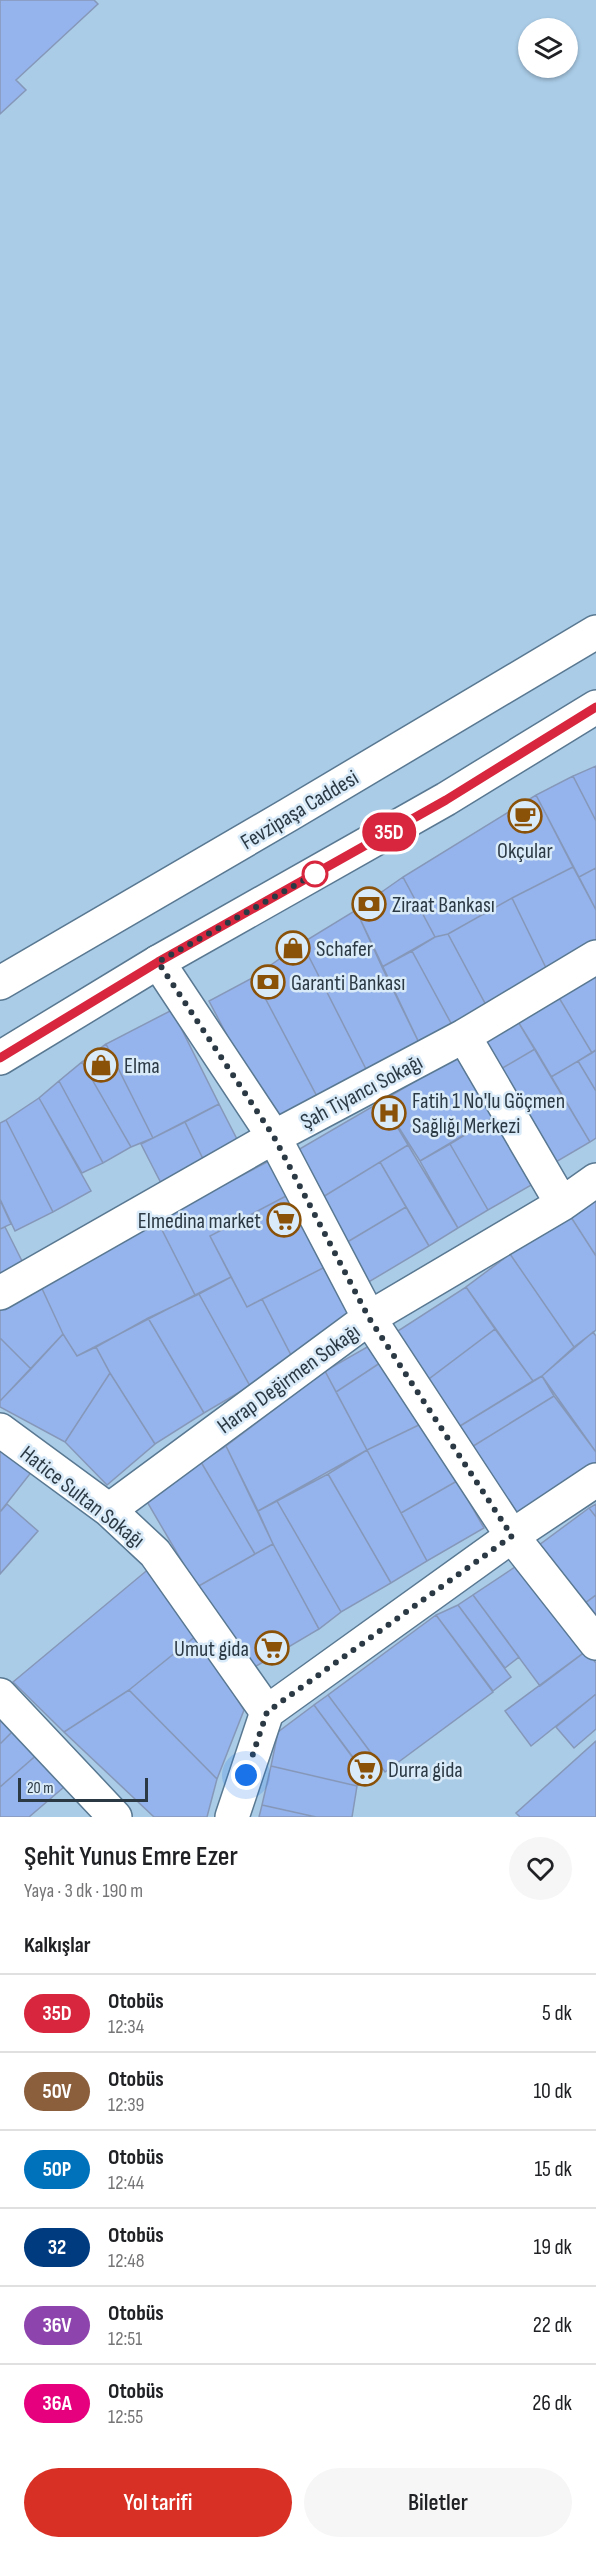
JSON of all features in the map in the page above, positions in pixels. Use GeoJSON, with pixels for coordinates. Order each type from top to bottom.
{"type":"FeatureCollection","features":[{"type":"Feature","properties":{"kind":"street","name":"Fevzipaşa Caddesi"},"geometry":{"type":"LineString","coordinates":[[0,983],[595,636]]}},
{"type":"Feature","properties":{"kind":"street"},"geometry":{"type":"LineString","coordinates":[[0,1058],[158,962],[446,800],[596,707]]}},
{"type":"Feature","properties":{"kind":"street","name":"Şah Tiyancı Sokağı"},"geometry":{"type":"LineString","coordinates":[[0,1293],[274,1137],[465,1036],[596,957]]}},
{"type":"Feature","properties":{"kind":"street"},"geometry":{"type":"LineString","coordinates":[[158,962],[274,1137],[369,1318],[512,1536],[596,1643]]}},
{"type":"Feature","properties":{"kind":"street"},"geometry":{"type":"LineString","coordinates":[[465,1036],[562,1204]]}},
{"type":"Feature","properties":{"kind":"street","name":"Harap Değirmen Sokağı"},"geometry":{"type":"LineString","coordinates":[[109,1510],[369,1318],[562,1204],[596,1180]]}},
{"type":"Feature","properties":{"kind":"street","name":"Hatice Sultan Sokağı"},"geometry":{"type":"LineString","coordinates":[[0,1430],[109,1510],[155,1553],[267,1712]]}},
{"type":"Feature","properties":{"kind":"street"},"geometry":{"type":"LineString","coordinates":[[232,1817],[267,1712],[512,1536],[596,1480]]}},
{"type":"Feature","properties":{"kind":"street"},"geometry":{"type":"LineString","coordinates":[[0,1695],[115,1817]]}},
{"type":"Feature","properties":{"kind":"building"},"geometry":{"type":"Polygon","coordinates":[[[0,0],[94,0],[98,4],[16,80],[26,90],[0,114],[0,0]]]}},
{"type":"Feature","properties":{"kind":"building"},"geometry":{"type":"Polygon","coordinates":[[[596,766],[596,821],[573,776],[596,766]]]}},
{"type":"Feature","properties":{"kind":"building"},"geometry":{"type":"Polygon","coordinates":[[[573,776],[596,821],[596,868],[579,877],[536,795],[573,776]]]}},
{"type":"Feature","properties":{"kind":"building"},"geometry":{"type":"Polygon","coordinates":[[[536,795],[573,867],[448,934],[435,937],[403,877],[536,795]]]}},
{"type":"Feature","properties":{"kind":"building"},"geometry":{"type":"Polygon","coordinates":[[[573,867],[596,910],[596,942],[548,972],[512,898],[573,867]]]}},
{"type":"Feature","properties":{"kind":"building"},"geometry":{"type":"Polygon","coordinates":[[[596,868],[596,910],[579,877],[596,868]]]}},
{"type":"Feature","properties":{"kind":"building"},"geometry":{"type":"Polygon","coordinates":[[[403,877],[435,937],[382,967],[356,910],[403,877]]]}},
{"type":"Feature","properties":{"kind":"building"},"geometry":{"type":"Polygon","coordinates":[[[512,898],[548,972],[487,1007],[448,934],[512,898]]]}},
{"type":"Feature","properties":{"kind":"building"},"geometry":{"type":"Polygon","coordinates":[[[356,910],[421,1047],[370,1077],[302,943],[356,910]]]}},
{"type":"Feature","properties":{"kind":"building"},"geometry":{"type":"Polygon","coordinates":[[[448,934],[487,1007],[452,1025],[412,951],[435,937],[448,934]]]}},
{"type":"Feature","properties":{"kind":"building"},"geometry":{"type":"Polygon","coordinates":[[[302,943],[370,1077],[321,1104],[254,977],[302,943]]]}},
{"type":"Feature","properties":{"kind":"building"},"geometry":{"type":"Polygon","coordinates":[[[412,951],[452,1025],[421,1047],[382,967],[412,951]]]}},
{"type":"Feature","properties":{"kind":"building"},"geometry":{"type":"Polygon","coordinates":[[[596,973],[596,1050],[592,1053],[558,996],[596,973]]]}},
{"type":"Feature","properties":{"kind":"building"},"geometry":{"type":"Polygon","coordinates":[[[254,977],[321,1104],[276,1129],[209,1001],[254,977]]]}},
{"type":"Feature","properties":{"kind":"building"},"geometry":{"type":"Polygon","coordinates":[[[558,996],[592,1053],[551,1077],[517,1020],[558,996]]]}},
{"type":"Feature","properties":{"kind":"building"},"geometry":{"type":"Polygon","coordinates":[[[172,1010],[219,1104],[153,1138],[106,1044],[172,1010]]]}},
{"type":"Feature","properties":{"kind":"building"},"geometry":{"type":"Polygon","coordinates":[[[517,1020],[535,1049],[494,1073],[474,1043],[517,1020]]]}},
{"type":"Feature","properties":{"kind":"building"},"geometry":{"type":"Polygon","coordinates":[[[106,1044],[153,1138],[131,1147],[82,1062],[106,1044]]]}},
{"type":"Feature","properties":{"kind":"building"},"geometry":{"type":"Polygon","coordinates":[[[535,1049],[590,1142],[549,1166],[494,1073],[535,1049]]]}},
{"type":"Feature","properties":{"kind":"building"},"geometry":{"type":"Polygon","coordinates":[[[596,1050],[596,1091],[578,1061],[596,1050]]]}},
{"type":"Feature","properties":{"kind":"building"},"geometry":{"type":"Polygon","coordinates":[[[464,1052],[501,1113],[420,1161],[382,1101],[464,1052]]]}},
{"type":"Feature","properties":{"kind":"building"},"geometry":{"type":"Polygon","coordinates":[[[578,1061],[596,1091],[596,1138],[590,1142],[551,1077],[578,1061]]]}},
{"type":"Feature","properties":{"kind":"building"},"geometry":{"type":"Polygon","coordinates":[[[82,1062],[131,1147],[103,1163],[59,1081],[82,1062]]]}},
{"type":"Feature","properties":{"kind":"building"},"geometry":{"type":"Polygon","coordinates":[[[59,1081],[103,1163],[82,1173],[39,1098],[59,1081]]]}},
{"type":"Feature","properties":{"kind":"building"},"geometry":{"type":"Polygon","coordinates":[[[39,1098],[91,1191],[53,1212],[6,1120],[39,1098]]]}},
{"type":"Feature","properties":{"kind":"building"},"geometry":{"type":"Polygon","coordinates":[[[382,1101],[408,1145],[318,1200],[291,1154],[382,1101]]]}},
{"type":"Feature","properties":{"kind":"building"},"geometry":{"type":"Polygon","coordinates":[[[219,1104],[241,1147],[206,1165],[185,1122],[219,1104]]]}},
{"type":"Feature","properties":{"kind":"building"},"geometry":{"type":"Polygon","coordinates":[[[501,1113],[540,1180],[488,1210],[450,1144],[501,1113]]]}},
{"type":"Feature","properties":{"kind":"building"},"geometry":{"type":"Polygon","coordinates":[[[6,1120],[53,1212],[15,1231],[0,1199],[0,1123],[6,1120]]]}},
{"type":"Feature","properties":{"kind":"building"},"geometry":{"type":"Polygon","coordinates":[[[185,1122],[206,1165],[163,1187],[141,1144],[185,1122]]]}},
{"type":"Feature","properties":{"kind":"building"},"geometry":{"type":"Polygon","coordinates":[[[450,1144],[488,1210],[458,1228],[420,1161],[450,1144]]]}},
{"type":"Feature","properties":{"kind":"building"},"geometry":{"type":"Polygon","coordinates":[[[408,1145],[458,1228],[429,1246],[380,1162],[408,1145]]]}},
{"type":"Feature","properties":{"kind":"building"},"geometry":{"type":"Polygon","coordinates":[[[269,1161],[288,1195],[210,1236],[231,1277],[195,1295],[157,1220],[269,1161]]]}},
{"type":"Feature","properties":{"kind":"building"},"geometry":{"type":"Polygon","coordinates":[[[380,1162],[406,1207],[344,1244],[318,1200],[380,1162]]]}},
{"type":"Feature","properties":{"kind":"building"},"geometry":{"type":"Polygon","coordinates":[[[596,1194],[596,1256],[569,1214],[596,1194]]]}},
{"type":"Feature","properties":{"kind":"building"},"geometry":{"type":"Polygon","coordinates":[[[288,1195],[325,1267],[247,1307],[210,1236],[288,1195]]]}},
{"type":"Feature","properties":{"kind":"building"},"geometry":{"type":"Polygon","coordinates":[[[0,1200],[11,1224],[0,1229],[0,1200]]]}},
{"type":"Feature","properties":{"kind":"building"},"geometry":{"type":"Polygon","coordinates":[[[406,1207],[429,1246],[367,1283],[344,1244],[406,1207]]]}},
{"type":"Feature","properties":{"kind":"building"},"geometry":{"type":"Polygon","coordinates":[[[569,1214],[596,1256],[596,1330],[574,1347],[510,1254],[569,1214]]]}},
{"type":"Feature","properties":{"kind":"building"},"geometry":{"type":"Polygon","coordinates":[[[157,1220],[195,1295],[77,1356],[63,1334],[39,1282],[157,1220]]]}},
{"type":"Feature","properties":{"kind":"building"},"geometry":{"type":"Polygon","coordinates":[[[5,1227],[24,1265],[0,1278],[0,1229],[5,1227]]]}},
{"type":"Feature","properties":{"kind":"building"},"geometry":{"type":"Polygon","coordinates":[[[510,1254],[574,1347],[542,1376],[533,1381],[466,1287],[510,1254]]]}},
{"type":"Feature","properties":{"kind":"building"},"geometry":{"type":"Polygon","coordinates":[[[325,1267],[355,1323],[292,1357],[262,1299],[325,1267]]]}},
{"type":"Feature","properties":{"kind":"building"},"geometry":{"type":"Polygon","coordinates":[[[231,1277],[247,1307],[262,1299],[292,1357],[250,1386],[199,1294],[231,1277]]]}},
{"type":"Feature","properties":{"kind":"building"},"geometry":{"type":"Polygon","coordinates":[[[39,1282],[63,1334],[31,1369],[0,1338],[0,1303],[39,1282]]]}},
{"type":"Feature","properties":{"kind":"building"},"geometry":{"type":"Polygon","coordinates":[[[466,1287],[495,1329],[417,1388],[387,1338],[466,1287]]]}},
{"type":"Feature","properties":{"kind":"building"},"geometry":{"type":"Polygon","coordinates":[[[199,1294],[250,1386],[204,1413],[148,1318],[199,1294]]]}},
{"type":"Feature","properties":{"kind":"building"},"geometry":{"type":"Polygon","coordinates":[[[148,1318],[204,1413],[155,1444],[96,1347],[148,1318]]]}},
{"type":"Feature","properties":{"kind":"building"},"geometry":{"type":"Polygon","coordinates":[[[495,1329],[533,1381],[447,1434],[417,1388],[495,1329]]]}},
{"type":"Feature","properties":{"kind":"building"},"geometry":{"type":"Polygon","coordinates":[[[593,1332],[596,1336],[596,1452],[542,1376],[593,1332]]]}},
{"type":"Feature","properties":{"kind":"building"},"geometry":{"type":"Polygon","coordinates":[[[63,1334],[77,1356],[96,1347],[110,1373],[65,1442],[0,1407],[0,1401],[63,1334]]]}},
{"type":"Feature","properties":{"kind":"building"},"geometry":{"type":"Polygon","coordinates":[[[0,1338],[31,1369],[0,1401],[0,1338]]]}},
{"type":"Feature","properties":{"kind":"building"},"geometry":{"type":"Polygon","coordinates":[[[376,1342],[386,1359],[336,1392],[325,1371],[376,1342]]]}},
{"type":"Feature","properties":{"kind":"building"},"geometry":{"type":"Polygon","coordinates":[[[386,1359],[423,1423],[367,1450],[336,1392],[386,1359]]]}},
{"type":"Feature","properties":{"kind":"building"},"geometry":{"type":"Polygon","coordinates":[[[325,1371],[367,1450],[258,1511],[226,1446],[325,1371]]]}},
{"type":"Feature","properties":{"kind":"building"},"geometry":{"type":"Polygon","coordinates":[[[110,1373],[155,1444],[107,1485],[65,1442],[110,1373]]]}},
{"type":"Feature","properties":{"kind":"building"},"geometry":{"type":"Polygon","coordinates":[[[542,1376],[554,1396],[462,1453],[447,1434],[542,1376]]]}},
{"type":"Feature","properties":{"kind":"building"},"geometry":{"type":"Polygon","coordinates":[[[554,1396],[596,1452],[596,1471],[507,1526],[462,1453],[554,1396]]]}},
{"type":"Feature","properties":{"kind":"building"},"geometry":{"type":"Polygon","coordinates":[[[423,1423],[457,1481],[401,1513],[367,1450],[423,1423]]]}},
{"type":"Feature","properties":{"kind":"building"},"geometry":{"type":"Polygon","coordinates":[[[0,1446],[33,1470],[0,1512],[0,1446]]]}},
{"type":"Feature","properties":{"kind":"building"},"geometry":{"type":"Polygon","coordinates":[[[226,1446],[273,1544],[255,1554],[201,1462],[226,1446]]]}},
{"type":"Feature","properties":{"kind":"building"},"geometry":{"type":"Polygon","coordinates":[[[367,1450],[427,1561],[391,1583],[328,1474],[367,1450]]]}},
{"type":"Feature","properties":{"kind":"building"},"geometry":{"type":"Polygon","coordinates":[[[201,1462],[255,1554],[197,1587],[146,1500],[201,1462]]]}},
{"type":"Feature","properties":{"kind":"building"},"geometry":{"type":"Polygon","coordinates":[[[328,1474],[391,1583],[341,1612],[277,1501],[328,1474]]]}},
{"type":"Feature","properties":{"kind":"building"},"geometry":{"type":"Polygon","coordinates":[[[457,1481],[484,1528],[427,1561],[401,1513],[457,1481]]]}},
{"type":"Feature","properties":{"kind":"building"},"geometry":{"type":"Polygon","coordinates":[[[277,1501],[341,1612],[319,1629],[273,1544],[258,1511],[277,1501]]]}},
{"type":"Feature","properties":{"kind":"building"},"geometry":{"type":"Polygon","coordinates":[[[7,1504],[38,1531],[0,1574],[0,1512],[7,1504]]]}},
{"type":"Feature","properties":{"kind":"building"},"geometry":{"type":"Polygon","coordinates":[[[596,1504],[596,1517],[589,1508],[596,1504]]]}},
{"type":"Feature","properties":{"kind":"building"},"geometry":{"type":"Polygon","coordinates":[[[589,1508],[596,1517],[596,1595],[573,1612],[531,1551],[589,1508]]]}},
{"type":"Feature","properties":{"kind":"building"},"geometry":{"type":"Polygon","coordinates":[[[273,1544],[319,1629],[246,1672],[197,1587],[273,1544]]]}},
{"type":"Feature","properties":{"kind":"building"},"geometry":{"type":"Polygon","coordinates":[[[521,1563],[586,1651],[540,1686],[473,1595],[521,1563]]]}},
{"type":"Feature","properties":{"kind":"building"},"geometry":{"type":"Polygon","coordinates":[[[151,1567],[197,1635],[129,1690],[64,1732],[13,1682],[151,1567]]]}},
{"type":"Feature","properties":{"kind":"building"},"geometry":{"type":"Polygon","coordinates":[[[473,1595],[519,1657],[505,1668],[458,1605],[473,1595]]]}},
{"type":"Feature","properties":{"kind":"building"},"geometry":{"type":"Polygon","coordinates":[[[596,1595],[596,1641],[573,1612],[596,1595]]]}},
{"type":"Feature","properties":{"kind":"building"},"geometry":{"type":"Polygon","coordinates":[[[458,1605],[511,1677],[493,1691],[436,1615],[458,1605]]]}},
{"type":"Feature","properties":{"kind":"building"},"geometry":{"type":"Polygon","coordinates":[[[436,1615],[493,1692],[385,1772],[328,1695],[436,1615]]]}},
{"type":"Feature","properties":{"kind":"building"},"geometry":{"type":"Polygon","coordinates":[[[197,1635],[244,1710],[217,1779],[129,1690],[197,1635]]]}},
{"type":"Feature","properties":{"kind":"building"},"geometry":{"type":"Polygon","coordinates":[[[586,1651],[596,1663],[596,1694],[531,1746],[505,1711],[586,1651]]]}},
{"type":"Feature","properties":{"kind":"building"},"geometry":{"type":"Polygon","coordinates":[[[129,1690],[217,1779],[207,1817],[154,1817],[64,1732],[129,1690]]]}},
{"type":"Feature","properties":{"kind":"building"},"geometry":{"type":"Polygon","coordinates":[[[596,1694],[596,1729],[574,1748],[556,1727],[596,1694]]]}},
{"type":"Feature","properties":{"kind":"building"},"geometry":{"type":"Polygon","coordinates":[[[328,1695],[375,1758],[361,1768],[314,1705],[328,1695]]]}},
{"type":"Feature","properties":{"kind":"building"},"geometry":{"type":"Polygon","coordinates":[[[314,1705],[367,1777],[357,1786],[271,1766],[278,1732],[314,1705]]]}},
{"type":"Feature","properties":{"kind":"building"},"geometry":{"type":"Polygon","coordinates":[[[0,1714],[15,1729],[0,1744],[0,1714]]]}},
{"type":"Feature","properties":{"kind":"building"},"geometry":{"type":"Polygon","coordinates":[[[15,1729],[40,1752],[0,1787],[0,1744],[15,1729]]]}},
{"type":"Feature","properties":{"kind":"building"},"geometry":{"type":"Polygon","coordinates":[[[596,1741],[596,1817],[520,1817],[516,1813],[596,1741]]]}},
{"type":"Feature","properties":{"kind":"building"},"geometry":{"type":"Polygon","coordinates":[[[40,1752],[71,1781],[29,1817],[0,1817],[0,1787],[40,1752]]]}},
{"type":"Feature","properties":{"kind":"building"},"geometry":{"type":"Polygon","coordinates":[[[271,1766],[357,1786],[352,1817],[316,1817],[262,1805],[271,1766]]]}},
{"type":"Feature","properties":{"kind":"building"},"geometry":{"type":"Polygon","coordinates":[[[262,1805],[316,1817],[259,1817],[262,1805]]]}},
{"type":"Feature","properties":{"kind":"bus line","name":"35D"},"geometry":{"type":"LineString","coordinates":[[0,1058],[158,962],[446,800],[596,707]]}},
{"type":"Feature","properties":{"kind":"place","name":"Okçular"},"geometry":{"type":"Point","coordinates":[525,816]}},
{"type":"Feature","properties":{"kind":"place","name":"Ziraat Bankası"},"geometry":{"type":"Point","coordinates":[369,904]}},
{"type":"Feature","properties":{"kind":"place","name":"Schafer"},"geometry":{"type":"Point","coordinates":[293,948]}},
{"type":"Feature","properties":{"kind":"place","name":"Garanti Bankası"},"geometry":{"type":"Point","coordinates":[268,982]}},
{"type":"Feature","properties":{"kind":"place","name":"Elma"},"geometry":{"type":"Point","coordinates":[101,1065]}},
{"type":"Feature","properties":{"kind":"place","name":"Fatih 1 No'lu Göçmen Sağlığı Merkezi"},"geometry":{"type":"Point","coordinates":[389,1113]}},
{"type":"Feature","properties":{"kind":"place","name":"Elmedina market"},"geometry":{"type":"Point","coordinates":[284,1220]}},
{"type":"Feature","properties":{"kind":"place","name":"Umut gida"},"geometry":{"type":"Point","coordinates":[272,1648]}},
{"type":"Feature","properties":{"kind":"place","name":"Durra gida"},"geometry":{"type":"Point","coordinates":[365,1769]}},
{"type":"Feature","properties":{"kind":"route"},"geometry":{"type":"LineString","coordinates":[[246,1775],[267,1712],[512,1536],[369,1318],[274,1137],[158,962],[315,874]]}}]}
